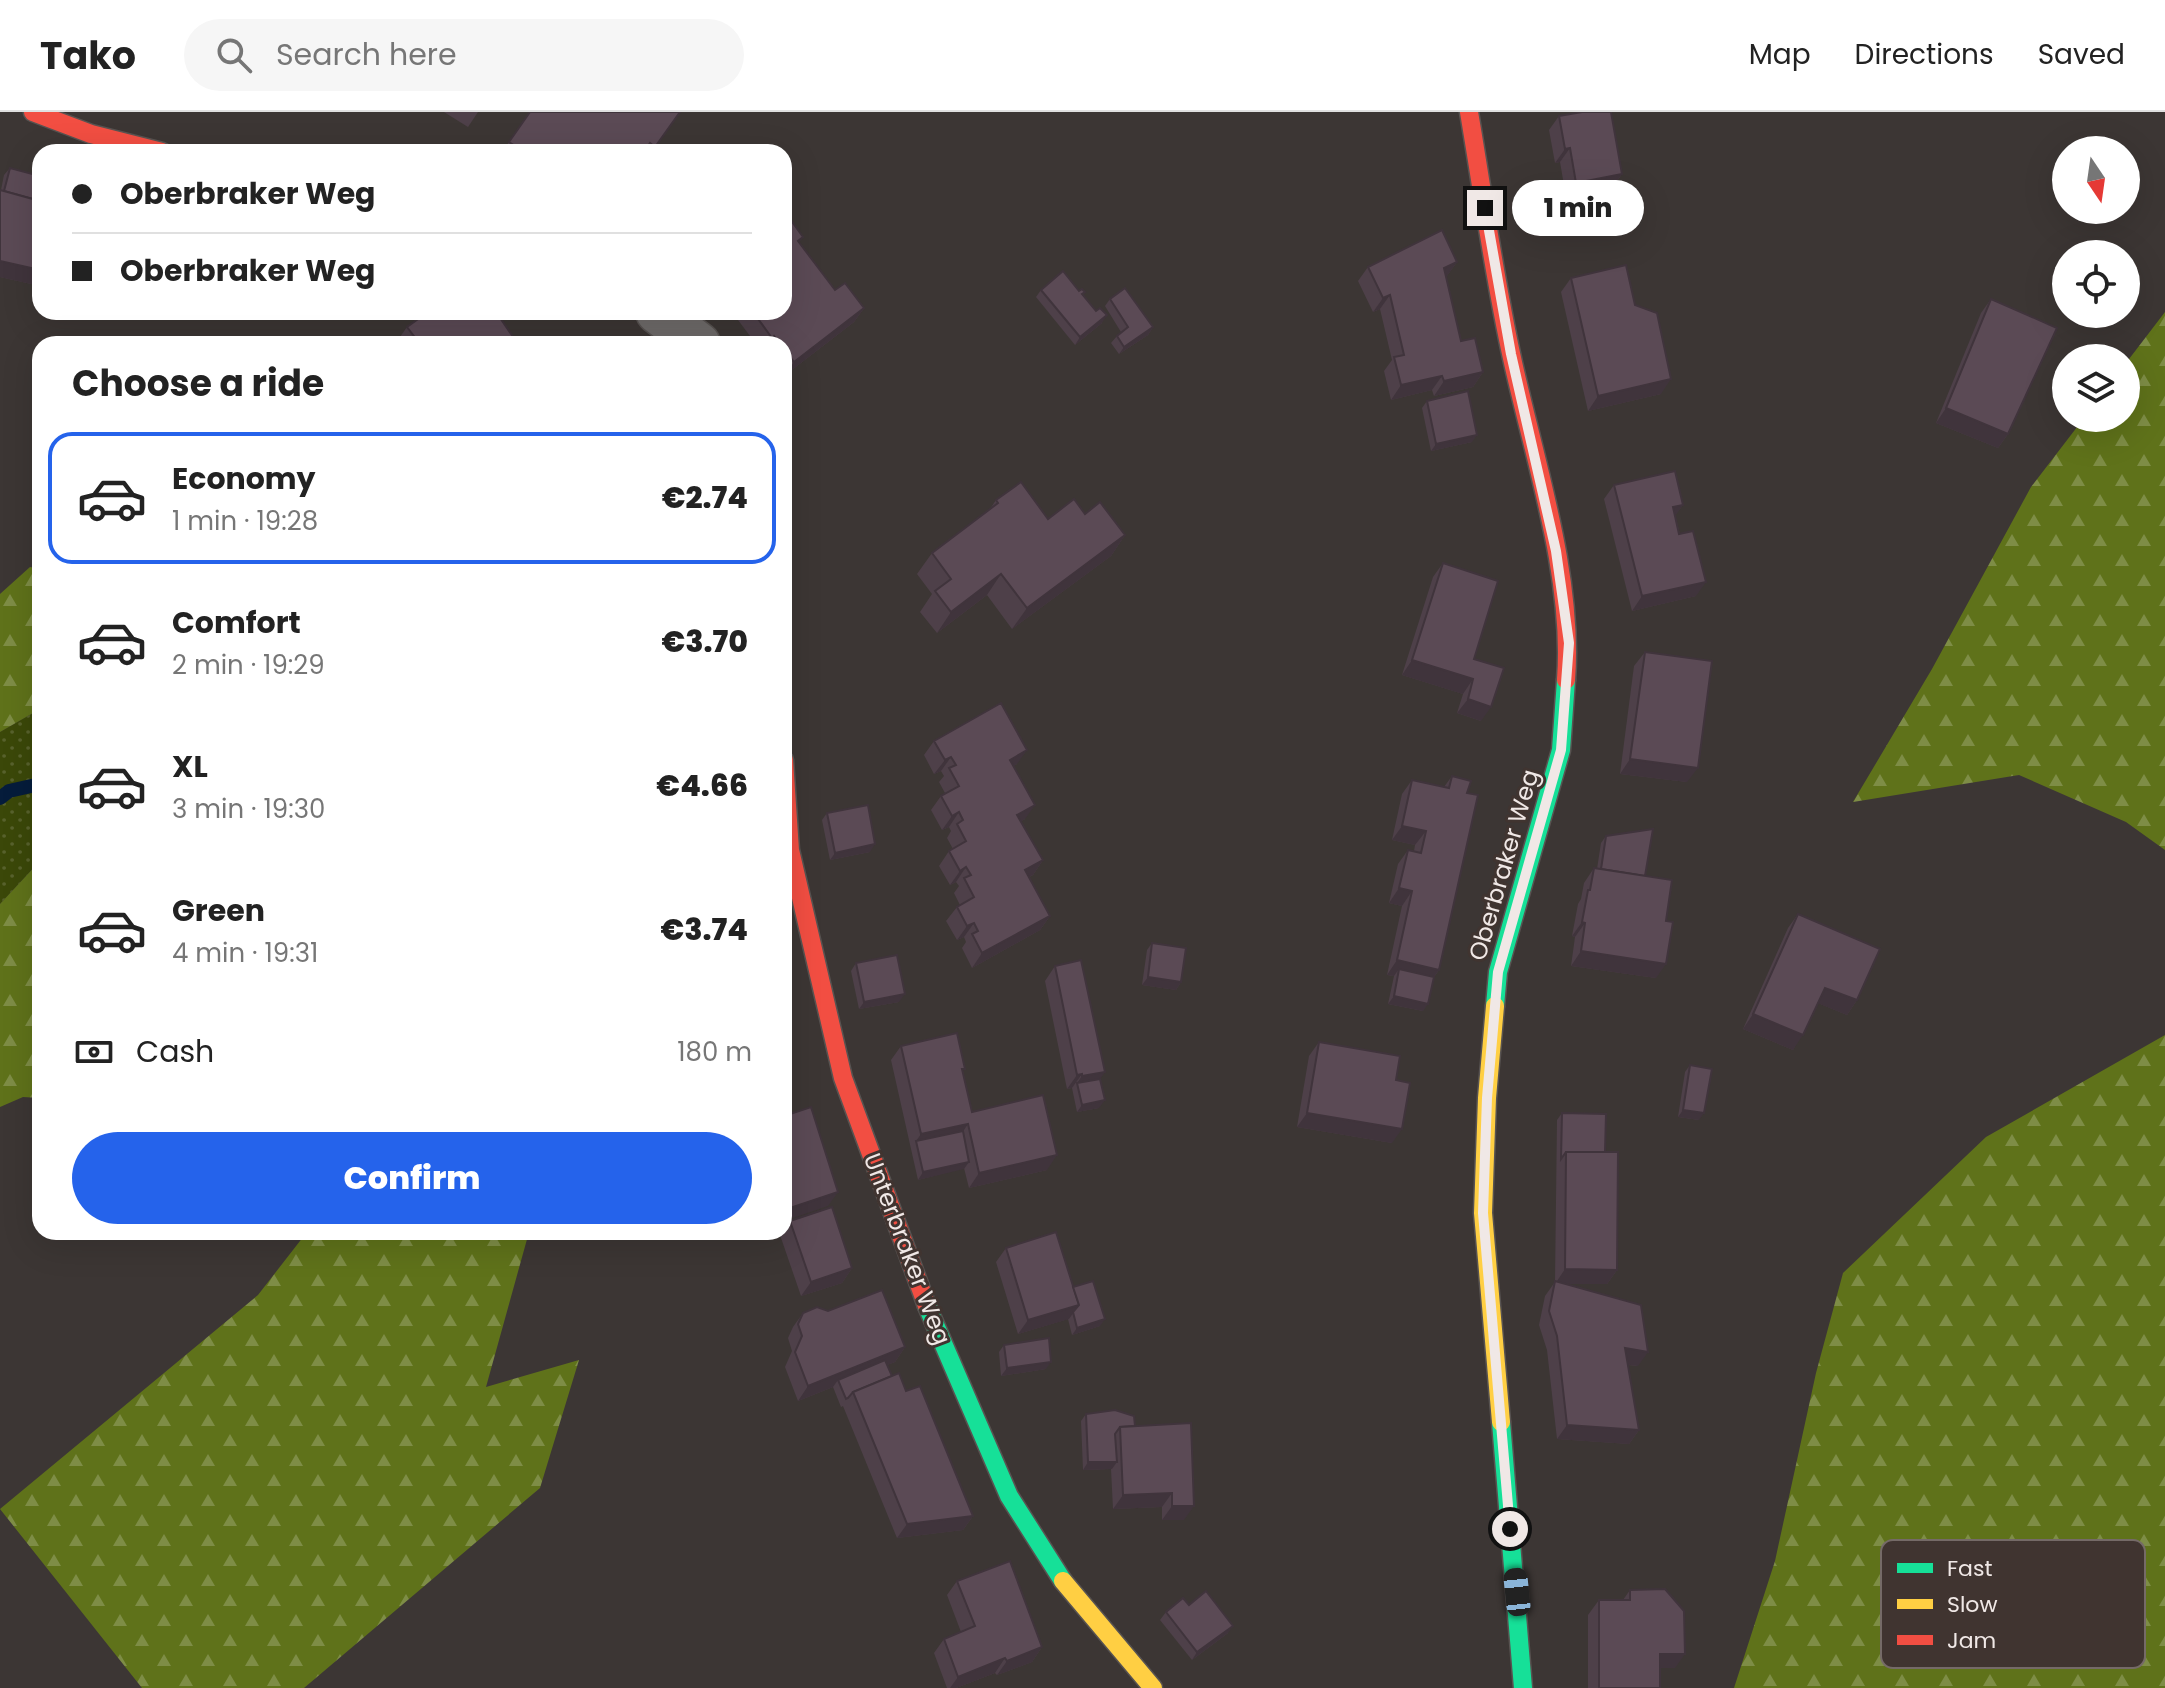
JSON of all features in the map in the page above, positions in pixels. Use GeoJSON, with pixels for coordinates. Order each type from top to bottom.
{"type":"FeatureCollection","features":[{"type":"Feature","properties":{"kind":"street"},"geometry":{"type":"LineString","coordinates":[[33,112],[91,134],[130,144]]}},
{"type":"Feature","properties":{"kind":"street","name":"Oberbraker Weg"},"geometry":{"type":"LineString","coordinates":[[1469,112],[1511,354],[1556,551],[1569,643],[1561,750],[1498,972],[1487,1098],[1483,1213],[1523,1688]]}},
{"type":"Feature","properties":{"kind":"street"},"geometry":{"type":"LineString","coordinates":[[668,320],[688,336]]}},
{"type":"Feature","properties":{"kind":"street","name":"Unterbraker Weg"},"geometry":{"type":"LineString","coordinates":[[792,859],[843,1078],[930,1314],[1009,1496],[1062,1580],[1153,1688]]}},
{"type":"Feature","properties":{"kind":"green space"},"geometry":{"type":"Polygon","coordinates":[[[2165,312],[2165,850],[2126,822],[2019,775],[1853,802],[1932,669],[2031,487],[2073,432],[2140,432],[2140,345],[2165,312]]]}},
{"type":"Feature","properties":{"kind":"green space"},"geometry":{"type":"Polygon","coordinates":[[[32,567],[32,714],[0,732],[0,594],[32,567]]]}},
{"type":"Feature","properties":{"kind":"green space"},"geometry":{"type":"Polygon","coordinates":[[[32,714],[32,870],[0,904],[0,732],[32,714]]]}},
{"type":"Feature","properties":{"kind":"green space"},"geometry":{"type":"Polygon","coordinates":[[[32,870],[32,1098],[23,1097],[0,1107],[0,904],[32,870]]]}},
{"type":"Feature","properties":{"kind":"green space"},"geometry":{"type":"Polygon","coordinates":[[[2165,1035],[2165,1688],[1734,1688],[1775,1561],[1816,1373],[1843,1273],[1986,1137],[2165,1035]]]}},
{"type":"Feature","properties":{"kind":"green space"},"geometry":{"type":"Polygon","coordinates":[[[301,1240],[527,1240],[486,1387],[579,1360],[540,1488],[304,1688],[142,1688],[0,1509],[258,1295],[301,1240]]]}},
{"type":"Feature","properties":{"kind":"building"},"geometry":{"type":"Polygon","coordinates":[[[530,112],[680,112],[657,144],[509,142],[530,112]]]}},
{"type":"Feature","properties":{"kind":"building"},"geometry":{"type":"Polygon","coordinates":[[[1611,112],[1622,174],[1576,183],[1570,148],[1565,149],[1559,116],[1611,112]]]}},
{"type":"Feature","properties":{"kind":"building"},"geometry":{"type":"Polygon","coordinates":[[[10,168],[32,174],[32,199],[4,191],[10,168]]]}},
{"type":"Feature","properties":{"kind":"building"},"geometry":{"type":"Polygon","coordinates":[[[0,190],[32,199],[32,268],[0,261],[0,190]]]}},
{"type":"Feature","properties":{"kind":"building"},"geometry":{"type":"Polygon","coordinates":[[[792,222],[803,237],[798,241],[835,290],[845,283],[864,308],[794,362],[792,336],[771,336],[759,320],[792,320],[792,222]]]}},
{"type":"Feature","properties":{"kind":"building"},"geometry":{"type":"Polygon","coordinates":[[[1442,230],[1457,262],[1444,268],[1461,341],[1475,338],[1483,372],[1444,381],[1442,376],[1401,385],[1394,357],[1404,355],[1390,295],[1383,298],[1368,267],[1442,230]]]}},
{"type":"Feature","properties":{"kind":"building"},"geometry":{"type":"Polygon","coordinates":[[[1626,265],[1635,305],[1657,313],[1671,379],[1598,396],[1571,278],[1626,265]]]}},
{"type":"Feature","properties":{"kind":"building"},"geometry":{"type":"Polygon","coordinates":[[[1063,271],[1079,291],[1082,289],[1085,292],[1082,294],[1096,311],[1100,308],[1107,315],[1080,337],[1041,290],[1063,271]]]}},
{"type":"Feature","properties":{"kind":"building"},"geometry":{"type":"Polygon","coordinates":[[[1125,288],[1153,327],[1124,347],[1117,336],[1128,327],[1110,299],[1125,288]]]}},
{"type":"Feature","properties":{"kind":"building"},"geometry":{"type":"Polygon","coordinates":[[[1991,299],[2057,328],[2008,434],[1946,408],[1991,299]]]}},
{"type":"Feature","properties":{"kind":"building"},"geometry":{"type":"Polygon","coordinates":[[[417,320],[502,320],[512,336],[414,336],[407,327],[417,320]]]}},
{"type":"Feature","properties":{"kind":"building"},"geometry":{"type":"Polygon","coordinates":[[[1468,391],[1477,435],[1436,444],[1427,401],[1468,391]]]}},
{"type":"Feature","properties":{"kind":"building"},"geometry":{"type":"Polygon","coordinates":[[[1675,471],[1683,505],[1673,507],[1679,534],[1693,531],[1706,582],[1642,596],[1614,485],[1675,471]]]}},
{"type":"Feature","properties":{"kind":"building"},"geometry":{"type":"Polygon","coordinates":[[[1021,482],[1048,519],[1074,499],[1085,514],[1100,502],[1125,535],[1027,608],[1001,574],[951,612],[935,591],[951,579],[932,553],[1021,482]]]}},
{"type":"Feature","properties":{"kind":"building"},"geometry":{"type":"Polygon","coordinates":[[[1443,563],[1498,581],[1474,659],[1504,668],[1491,707],[1468,699],[1473,679],[1412,660],[1443,563]]]}},
{"type":"Feature","properties":{"kind":"building"},"geometry":{"type":"Polygon","coordinates":[[[1645,652],[1712,661],[1698,768],[1630,759],[1645,652]]]}},
{"type":"Feature","properties":{"kind":"building"},"geometry":{"type":"Polygon","coordinates":[[[1001,703],[1027,750],[1010,760],[1035,805],[1017,815],[1043,860],[1025,870],[1050,916],[982,953],[972,934],[978,931],[974,923],[967,926],[957,907],[974,897],[964,878],[971,875],[966,867],[960,871],[949,851],[966,841],[957,824],[963,820],[959,812],[952,816],[941,796],[959,786],[949,768],[956,765],[951,757],[945,760],[934,741],[1001,703]]]}},
{"type":"Feature","properties":{"kind":"building"},"geometry":{"type":"Polygon","coordinates":[[[1452,776],[1471,781],[1467,793],[1478,795],[1439,970],[1397,960],[1412,891],[1399,888],[1408,850],[1421,853],[1426,831],[1402,826],[1412,780],[1449,788],[1452,776]]]}},
{"type":"Feature","properties":{"kind":"building"},"geometry":{"type":"Polygon","coordinates":[[[868,805],[875,844],[835,853],[827,813],[868,805]]]}},
{"type":"Feature","properties":{"kind":"building"},"geometry":{"type":"Polygon","coordinates":[[[1653,829],[1645,876],[1601,869],[1606,836],[1653,829]]]}},
{"type":"Feature","properties":{"kind":"building"},"geometry":{"type":"Polygon","coordinates":[[[1594,868],[1672,880],[1666,921],[1673,922],[1666,964],[1581,951],[1585,923],[1582,922],[1594,868]]]}},
{"type":"Feature","properties":{"kind":"building"},"geometry":{"type":"Polygon","coordinates":[[[1798,914],[1880,949],[1857,1000],[1825,988],[1803,1035],[1753,1014],[1798,914]]]}},
{"type":"Feature","properties":{"kind":"building"},"geometry":{"type":"Polygon","coordinates":[[[1152,943],[1186,948],[1181,982],[1148,977],[1152,943]]]}},
{"type":"Feature","properties":{"kind":"building"},"geometry":{"type":"Polygon","coordinates":[[[897,955],[905,994],[864,1002],[856,963],[897,955]]]}},
{"type":"Feature","properties":{"kind":"building"},"geometry":{"type":"Polygon","coordinates":[[[1081,960],[1105,1072],[1082,1076],[1077,1075],[1055,966],[1081,960]]]}},
{"type":"Feature","properties":{"kind":"building"},"geometry":{"type":"Polygon","coordinates":[[[1399,969],[1434,977],[1428,1004],[1394,996],[1399,969]]]}},
{"type":"Feature","properties":{"kind":"building"},"geometry":{"type":"Polygon","coordinates":[[[957,1033],[972,1112],[1043,1095],[1057,1155],[979,1173],[968,1124],[921,1134],[901,1046],[957,1033]]]}},
{"type":"Feature","properties":{"kind":"building"},"geometry":{"type":"Polygon","coordinates":[[[1319,1042],[1400,1056],[1396,1080],[1410,1083],[1402,1129],[1307,1113],[1319,1042]]]}},
{"type":"Feature","properties":{"kind":"building"},"geometry":{"type":"Polygon","coordinates":[[[1690,1065],[1712,1069],[1704,1113],[1683,1110],[1690,1065]]]}},
{"type":"Feature","properties":{"kind":"building"},"geometry":{"type":"Polygon","coordinates":[[[1100,1079],[1105,1100],[1082,1105],[1077,1083],[1100,1079]]]}},
{"type":"Feature","properties":{"kind":"building"},"geometry":{"type":"Polygon","coordinates":[[[811,1107],[838,1192],[792,1207],[792,1113],[811,1107]]]}},
{"type":"Feature","properties":{"kind":"building"},"geometry":{"type":"Polygon","coordinates":[[[1562,1113],[1606,1114],[1605,1152],[1566,1152],[1561,1159],[1562,1113]]]}},
{"type":"Feature","properties":{"kind":"building"},"geometry":{"type":"Polygon","coordinates":[[[963,1131],[969,1162],[923,1172],[916,1141],[963,1131]]]}},
{"type":"Feature","properties":{"kind":"building"},"geometry":{"type":"Polygon","coordinates":[[[1566,1152],[1618,1152],[1617,1270],[1565,1269],[1566,1152]]]}},
{"type":"Feature","properties":{"kind":"building"},"geometry":{"type":"Polygon","coordinates":[[[832,1207],[852,1268],[811,1282],[792,1220],[832,1207]]]}},
{"type":"Feature","properties":{"kind":"building"},"geometry":{"type":"Polygon","coordinates":[[[1056,1232],[1079,1305],[1028,1320],[1006,1248],[1056,1232]]]}},
{"type":"Feature","properties":{"kind":"building"},"geometry":{"type":"Polygon","coordinates":[[[1093,1281],[1105,1319],[1077,1328],[1073,1312],[1079,1305],[1073,1287],[1093,1281]]]}},
{"type":"Feature","properties":{"kind":"building"},"geometry":{"type":"Polygon","coordinates":[[[1555,1281],[1641,1305],[1648,1352],[1625,1348],[1639,1430],[1567,1425],[1557,1336],[1549,1311],[1555,1281]]]}},
{"type":"Feature","properties":{"kind":"building"},"geometry":{"type":"Polygon","coordinates":[[[882,1290],[905,1347],[808,1386],[795,1352],[802,1336],[798,1324],[803,1313],[817,1307],[828,1311],[882,1290]]]}},
{"type":"Feature","properties":{"kind":"building"},"geometry":{"type":"Polygon","coordinates":[[[1049,1338],[1051,1362],[1007,1368],[1004,1345],[1049,1338]]]}},
{"type":"Feature","properties":{"kind":"building"},"geometry":{"type":"Polygon","coordinates":[[[885,1360],[892,1376],[853,1392],[846,1399],[838,1380],[885,1360]]]}},
{"type":"Feature","properties":{"kind":"building"},"geometry":{"type":"Polygon","coordinates":[[[899,1373],[906,1391],[920,1386],[973,1516],[907,1524],[853,1392],[899,1373]]]}},
{"type":"Feature","properties":{"kind":"building"},"geometry":{"type":"Polygon","coordinates":[[[1115,1410],[1134,1416],[1135,1426],[1120,1427],[1115,1434],[1117,1462],[1088,1462],[1086,1414],[1115,1410]]]}},
{"type":"Feature","properties":{"kind":"building"},"geometry":{"type":"Polygon","coordinates":[[[1191,1423],[1194,1506],[1172,1506],[1172,1493],[1123,1495],[1120,1427],[1191,1423]]]}},
{"type":"Feature","properties":{"kind":"building"},"geometry":{"type":"Polygon","coordinates":[[[1010,1561],[1042,1647],[958,1677],[944,1639],[975,1626],[957,1581],[1010,1561]]]}},
{"type":"Feature","properties":{"kind":"building"},"geometry":{"type":"Polygon","coordinates":[[[1665,1589],[1684,1611],[1685,1654],[1660,1654],[1660,1688],[1599,1688],[1599,1600],[1630,1600],[1630,1590],[1665,1589]]]}},
{"type":"Feature","properties":{"kind":"building"},"geometry":{"type":"Polygon","coordinates":[[[1206,1591],[1233,1626],[1197,1652],[1166,1612],[1183,1598],[1189,1605],[1206,1591]]]}},
{"type":"Feature","properties":{"kind":"waterway"},"geometry":{"type":"LineString","coordinates":[[0,798],[9,791],[32,786]]}},
{"type":"Feature","properties":{"kind":"traffic: fast"},"geometry":{"type":"LineString","coordinates":[[1495,1006],[1498,972],[1561,750],[1566,680]]}},
{"type":"Feature","properties":{"kind":"traffic: fast"},"geometry":{"type":"LineString","coordinates":[[927,1306],[1009,1496],[1063,1581]]}},
{"type":"Feature","properties":{"kind":"traffic: fast"},"geometry":{"type":"LineString","coordinates":[[1501,1422],[1523,1688]]}},
{"type":"Feature","properties":{"kind":"traffic: slow"},"geometry":{"type":"LineString","coordinates":[[1495,1006],[1487,1098],[1483,1213],[1501,1422]]}},
{"type":"Feature","properties":{"kind":"traffic: slow"},"geometry":{"type":"LineString","coordinates":[[1063,1581],[1153,1688]]}},
{"type":"Feature","properties":{"kind":"traffic: jam"},"geometry":{"type":"LineString","coordinates":[[33,112],[91,134],[130,144]]}},
{"type":"Feature","properties":{"kind":"traffic: jam"},"geometry":{"type":"LineString","coordinates":[[1469,112],[1506,328],[1558,559],[1567,640],[1566,680]]}},
{"type":"Feature","properties":{"kind":"traffic: jam"},"geometry":{"type":"LineString","coordinates":[[792,859],[843,1078],[927,1306]]}},
{"type":"Feature","properties":{"kind":"route"},"geometry":{"type":"LineString","coordinates":[[1485,208],[1511,354],[1556,551],[1569,643],[1561,750],[1498,972],[1487,1098],[1483,1213],[1510,1529]]}}]}
